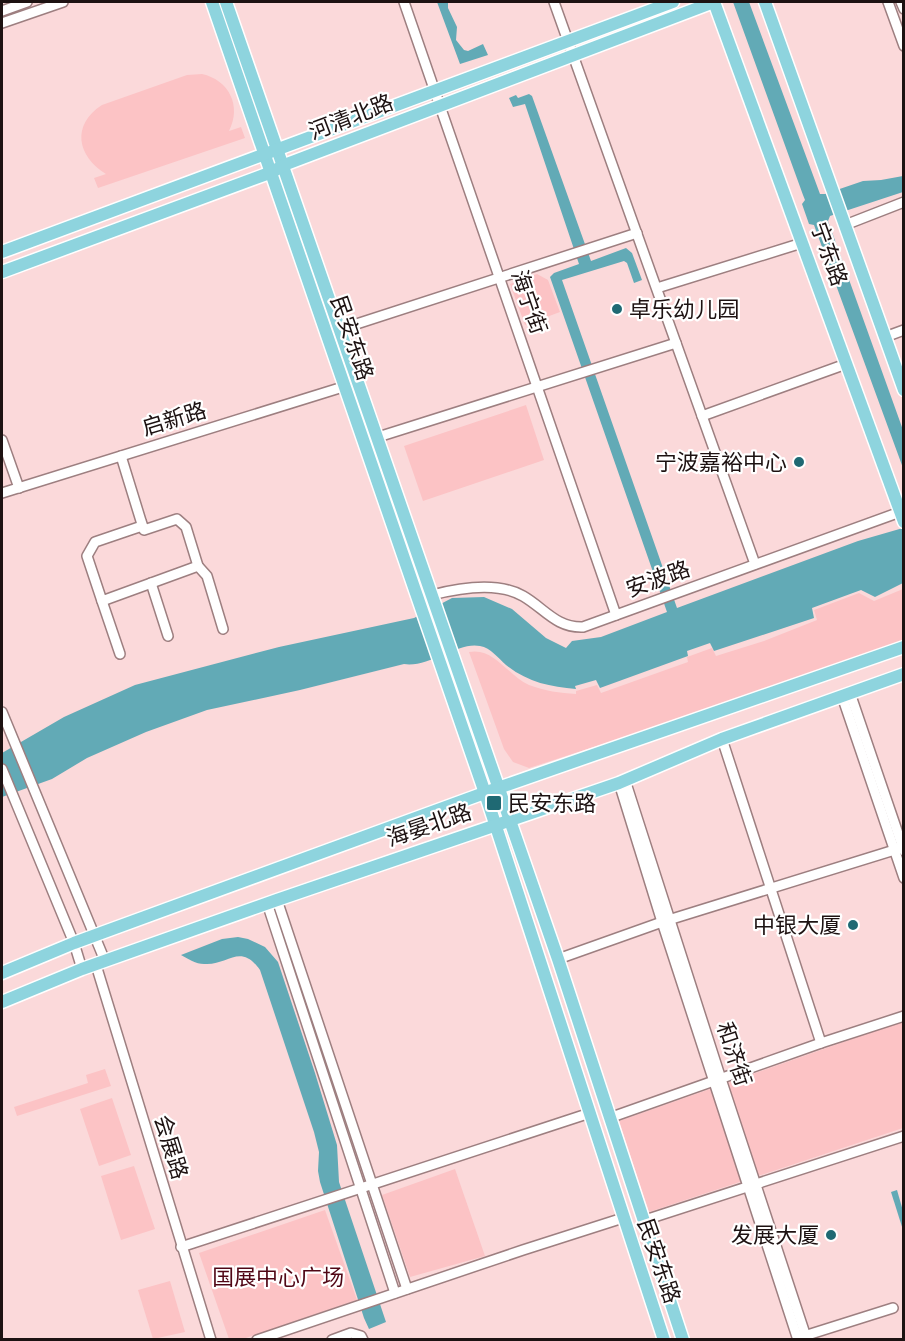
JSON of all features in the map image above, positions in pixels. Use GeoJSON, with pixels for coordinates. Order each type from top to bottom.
{"type":"FeatureCollection","features":[{"type":"Feature","properties":{"kind":"main road","name":"民安东路"},"geometry":{"type":"LineString","coordinates":[[212,2],[485,793],[664,1340]]}},
{"type":"Feature","properties":{"kind":"main road","name":"民安东路"},"geometry":{"type":"LineString","coordinates":[[226,2],[279,149],[612,1117],[683,1340]]}},
{"type":"Feature","properties":{"kind":"main road","name":"河清北路"},"geometry":{"type":"LineString","coordinates":[[2,252],[674,2]]}},
{"type":"Feature","properties":{"kind":"main road","name":"河清北路"},"geometry":{"type":"LineString","coordinates":[[2,272],[272,172],[284,165],[714,2]]}},
{"type":"Feature","properties":{"kind":"main road","name":"宁东路"},"geometry":{"type":"LineString","coordinates":[[714,2],[902,517]]}},
{"type":"Feature","properties":{"kind":"main road","name":"宁东路"},"geometry":{"type":"LineString","coordinates":[[765,2],[903,390]]}},
{"type":"Feature","properties":{"kind":"main road","name":"海晏北路"},"geometry":{"type":"LineString","coordinates":[[2,973],[74,943],[498,788],[903,647]]}},
{"type":"Feature","properties":{"kind":"main road","name":"海晏北路"},"geometry":{"type":"LineString","coordinates":[[2,1002],[82,969],[272,901],[622,781],[722,740],[903,674]]}},
{"type":"Feature","properties":{"kind":"street"},"geometry":{"type":"LineString","coordinates":[[2,11],[27,2]]}},
{"type":"Feature","properties":{"kind":"street"},"geometry":{"type":"LineString","coordinates":[[2,23],[63,2]]}},
{"type":"Feature","properties":{"kind":"street","name":"海宁街"},"geometry":{"type":"LineString","coordinates":[[404,2],[616,615]]}},
{"type":"Feature","properties":{"kind":"street"},"geometry":{"type":"LineString","coordinates":[[554,2],[755,564]]}},
{"type":"Feature","properties":{"kind":"street"},"geometry":{"type":"LineString","coordinates":[[888,2],[903,46]]}},
{"type":"Feature","properties":{"kind":"street"},"geometry":{"type":"LineString","coordinates":[[901,2],[903,9]]}},
{"type":"Feature","properties":{"kind":"street"},"geometry":{"type":"LineString","coordinates":[[845,225],[903,202]]}},
{"type":"Feature","properties":{"kind":"street"},"geometry":{"type":"LineString","coordinates":[[340,329],[637,233]]}},
{"type":"Feature","properties":{"kind":"street"},"geometry":{"type":"LineString","coordinates":[[657,288],[802,243]]}},
{"type":"Feature","properties":{"kind":"street"},"geometry":{"type":"LineString","coordinates":[[885,337],[903,330]]}},
{"type":"Feature","properties":{"kind":"street"},"geometry":{"type":"LineString","coordinates":[[378,437],[676,343]]}},
{"type":"Feature","properties":{"kind":"street"},"geometry":{"type":"LineString","coordinates":[[702,416],[846,364]]}},
{"type":"Feature","properties":{"kind":"street","name":"启新路"},"geometry":{"type":"LineString","coordinates":[[2,493],[359,382]]}},
{"type":"Feature","properties":{"kind":"street"},"geometry":{"type":"LineString","coordinates":[[2,440],[19,488]]}},
{"type":"Feature","properties":{"kind":"street"},"geometry":{"type":"LineString","coordinates":[[121,456],[144,530],[177,519],[186,527],[198,566],[207,576],[223,629]]}},
{"type":"Feature","properties":{"kind":"street","name":"安波路"},"geometry":{"type":"LineString","coordinates":[[432,595],[470,588],[488,588],[517,593],[565,625],[583,627],[755,564],[902,517]]}},
{"type":"Feature","properties":{"kind":"street"},"geometry":{"type":"LineString","coordinates":[[120,654],[87,556],[95,542],[142,526]]}},
{"type":"Feature","properties":{"kind":"street"},"geometry":{"type":"LineString","coordinates":[[102,601],[198,566]]}},
{"type":"Feature","properties":{"kind":"street"},"geometry":{"type":"LineString","coordinates":[[151,583],[168,636]]}},
{"type":"Feature","properties":{"kind":"street"},"geometry":{"type":"LineString","coordinates":[[846,695],[901,849],[903,878]]}},
{"type":"Feature","properties":{"kind":"street","name":"会展路"},"geometry":{"type":"LineString","coordinates":[[2,712],[95,936],[100,963],[210,1340]]}},
{"type":"Feature","properties":{"kind":"street"},"geometry":{"type":"LineString","coordinates":[[722,740],[821,1043]]}},
{"type":"Feature","properties":{"kind":"street"},"geometry":{"type":"LineString","coordinates":[[2,770],[74,943],[82,969]]}},
{"type":"Feature","properties":{"kind":"street","name":"和济街"},"geometry":{"type":"LineString","coordinates":[[622,781],[800,1338]]}},
{"type":"Feature","properties":{"kind":"street"},"geometry":{"type":"LineString","coordinates":[[558,959],[666,920],[901,849]]}},
{"type":"Feature","properties":{"kind":"street"},"geometry":{"type":"LineString","coordinates":[[272,901],[407,1289]]}},
{"type":"Feature","properties":{"kind":"street"},"geometry":{"type":"LineString","coordinates":[[272,901],[395,1293]]}},
{"type":"Feature","properties":{"kind":"street"},"geometry":{"type":"LineString","coordinates":[[612,1117],[903,1016]]}},
{"type":"Feature","properties":{"kind":"street"},"geometry":{"type":"LineString","coordinates":[[181,1247],[590,1113]]}},
{"type":"Feature","properties":{"kind":"street"},"geometry":{"type":"LineString","coordinates":[[645,1220],[903,1136]]}},
{"type":"Feature","properties":{"kind":"street"},"geometry":{"type":"LineString","coordinates":[[257,1340],[623,1218]]}},
{"type":"Feature","properties":{"kind":"street"},"geometry":{"type":"LineString","coordinates":[[800,1338],[893,1308]]}},
{"type":"Feature","properties":{"kind":"street"},"geometry":{"type":"LineString","coordinates":[[332,1340],[351,1333],[362,1336],[363,1340]]}},
{"type":"Feature","properties":{"kind":"green space"},"geometry":{"type":"Polygon","coordinates":[[[202,74],[211,77],[226,88],[234,112],[229,131],[241,127],[245,138],[98,188],[94,178],[106,174],[89,158],[82,140],[85,122],[92,113],[102,105],[187,75],[202,74]]]}},
{"type":"Feature","properties":{"kind":"green space"},"geometry":{"type":"Polygon","coordinates":[[[537,274],[548,280],[560,312],[525,325],[510,284],[537,274]]]}},
{"type":"Feature","properties":{"kind":"green space"},"geometry":{"type":"Polygon","coordinates":[[[526,405],[544,460],[423,501],[404,446],[526,405]]]}},
{"type":"Feature","properties":{"kind":"green space"},"geometry":{"type":"Polygon","coordinates":[[[903,589],[903,641],[680,719],[529,768],[513,762],[504,749],[469,652],[486,654],[521,681],[535,687],[576,694],[576,691],[597,685],[601,693],[688,662],[687,657],[712,648],[716,656],[764,641],[817,620],[814,610],[859,593],[874,601],[903,589]]]}},
{"type":"Feature","properties":{"kind":"green space"},"geometry":{"type":"Polygon","coordinates":[[[903,1021],[903,1128],[649,1212],[619,1121],[903,1021]]]}},
{"type":"Feature","properties":{"kind":"green space"},"geometry":{"type":"Polygon","coordinates":[[[105,1069],[111,1086],[17,1116],[14,1107],[88,1083],[86,1075],[105,1069]]]}},
{"type":"Feature","properties":{"kind":"green space"},"geometry":{"type":"Polygon","coordinates":[[[112,1098],[131,1155],[99,1166],[80,1109],[112,1098]]]}},
{"type":"Feature","properties":{"kind":"green space"},"geometry":{"type":"Polygon","coordinates":[[[134,1166],[155,1229],[121,1240],[101,1176],[134,1166]]]}},
{"type":"Feature","properties":{"kind":"green space"},"geometry":{"type":"Polygon","coordinates":[[[455,1169],[485,1256],[410,1277],[382,1195],[455,1169]]]}},
{"type":"Feature","properties":{"kind":"green space","name":"国展中心广场"},"geometry":{"type":"Polygon","coordinates":[[[325,1210],[357,1300],[243,1339],[229,1339],[199,1253],[325,1210]]]}},
{"type":"Feature","properties":{"kind":"green space"},"geometry":{"type":"Polygon","coordinates":[[[170,1281],[185,1332],[153,1339],[138,1290],[170,1281]]]}},
{"type":"Feature","properties":{"kind":"water"},"geometry":{"type":"Polygon","coordinates":[[[437,2],[448,2],[448,8],[457,27],[456,40],[464,50],[468,51],[483,44],[488,55],[460,64],[437,2]]]}},
{"type":"Feature","properties":{"kind":"water"},"geometry":{"type":"Polygon","coordinates":[[[733,2],[749,2],[820,194],[863,181],[903,176],[903,192],[830,216],[828,221],[903,430],[903,468],[814,225],[809,224],[802,204],[805,200],[733,2]]]}},
{"type":"Feature","properties":{"kind":"water"},"geometry":{"type":"Polygon","coordinates":[[[529,94],[532,96],[591,261],[626,248],[632,253],[642,280],[634,283],[627,263],[624,261],[562,280],[677,608],[858,541],[903,528],[903,583],[875,597],[861,590],[812,608],[814,618],[714,651],[710,643],[687,651],[688,656],[600,688],[596,680],[575,686],[576,689],[539,683],[514,671],[484,647],[463,647],[423,662],[404,664],[207,710],[146,732],[87,758],[52,779],[2,797],[2,753],[64,717],[135,685],[279,647],[414,618],[452,598],[484,597],[512,609],[546,638],[566,648],[572,641],[601,637],[667,612],[550,277],[554,273],[579,264],[525,104],[513,107],[509,98],[529,94]]]}},
{"type":"Feature","properties":{"kind":"water"},"geometry":{"type":"Polygon","coordinates":[[[238,937],[265,947],[278,962],[337,1145],[339,1182],[386,1322],[369,1329],[320,1182],[319,1152],[314,1132],[260,970],[253,962],[240,956],[204,964],[181,955],[222,939],[238,937]]]}},
{"type":"Feature","properties":{"kind":"water"},"geometry":{"type":"Polygon","coordinates":[[[897,1190],[903,1211],[903,1230],[891,1192],[897,1190]]]}},
{"type":"Feature","properties":{"kind":"place","name":"卓乐幼儿园"},"geometry":{"type":"Point","coordinates":[617,309]}},
{"type":"Feature","properties":{"kind":"place","name":"宁波嘉裕中心"},"geometry":{"type":"Point","coordinates":[799,462]}},
{"type":"Feature","properties":{"kind":"place","name":"民安东路"},"geometry":{"type":"Point","coordinates":[494,803]}},
{"type":"Feature","properties":{"kind":"place","name":"中银大厦"},"geometry":{"type":"Point","coordinates":[853,925]}},
{"type":"Feature","properties":{"kind":"place","name":"发展大厦"},"geometry":{"type":"Point","coordinates":[831,1235]}}]}
